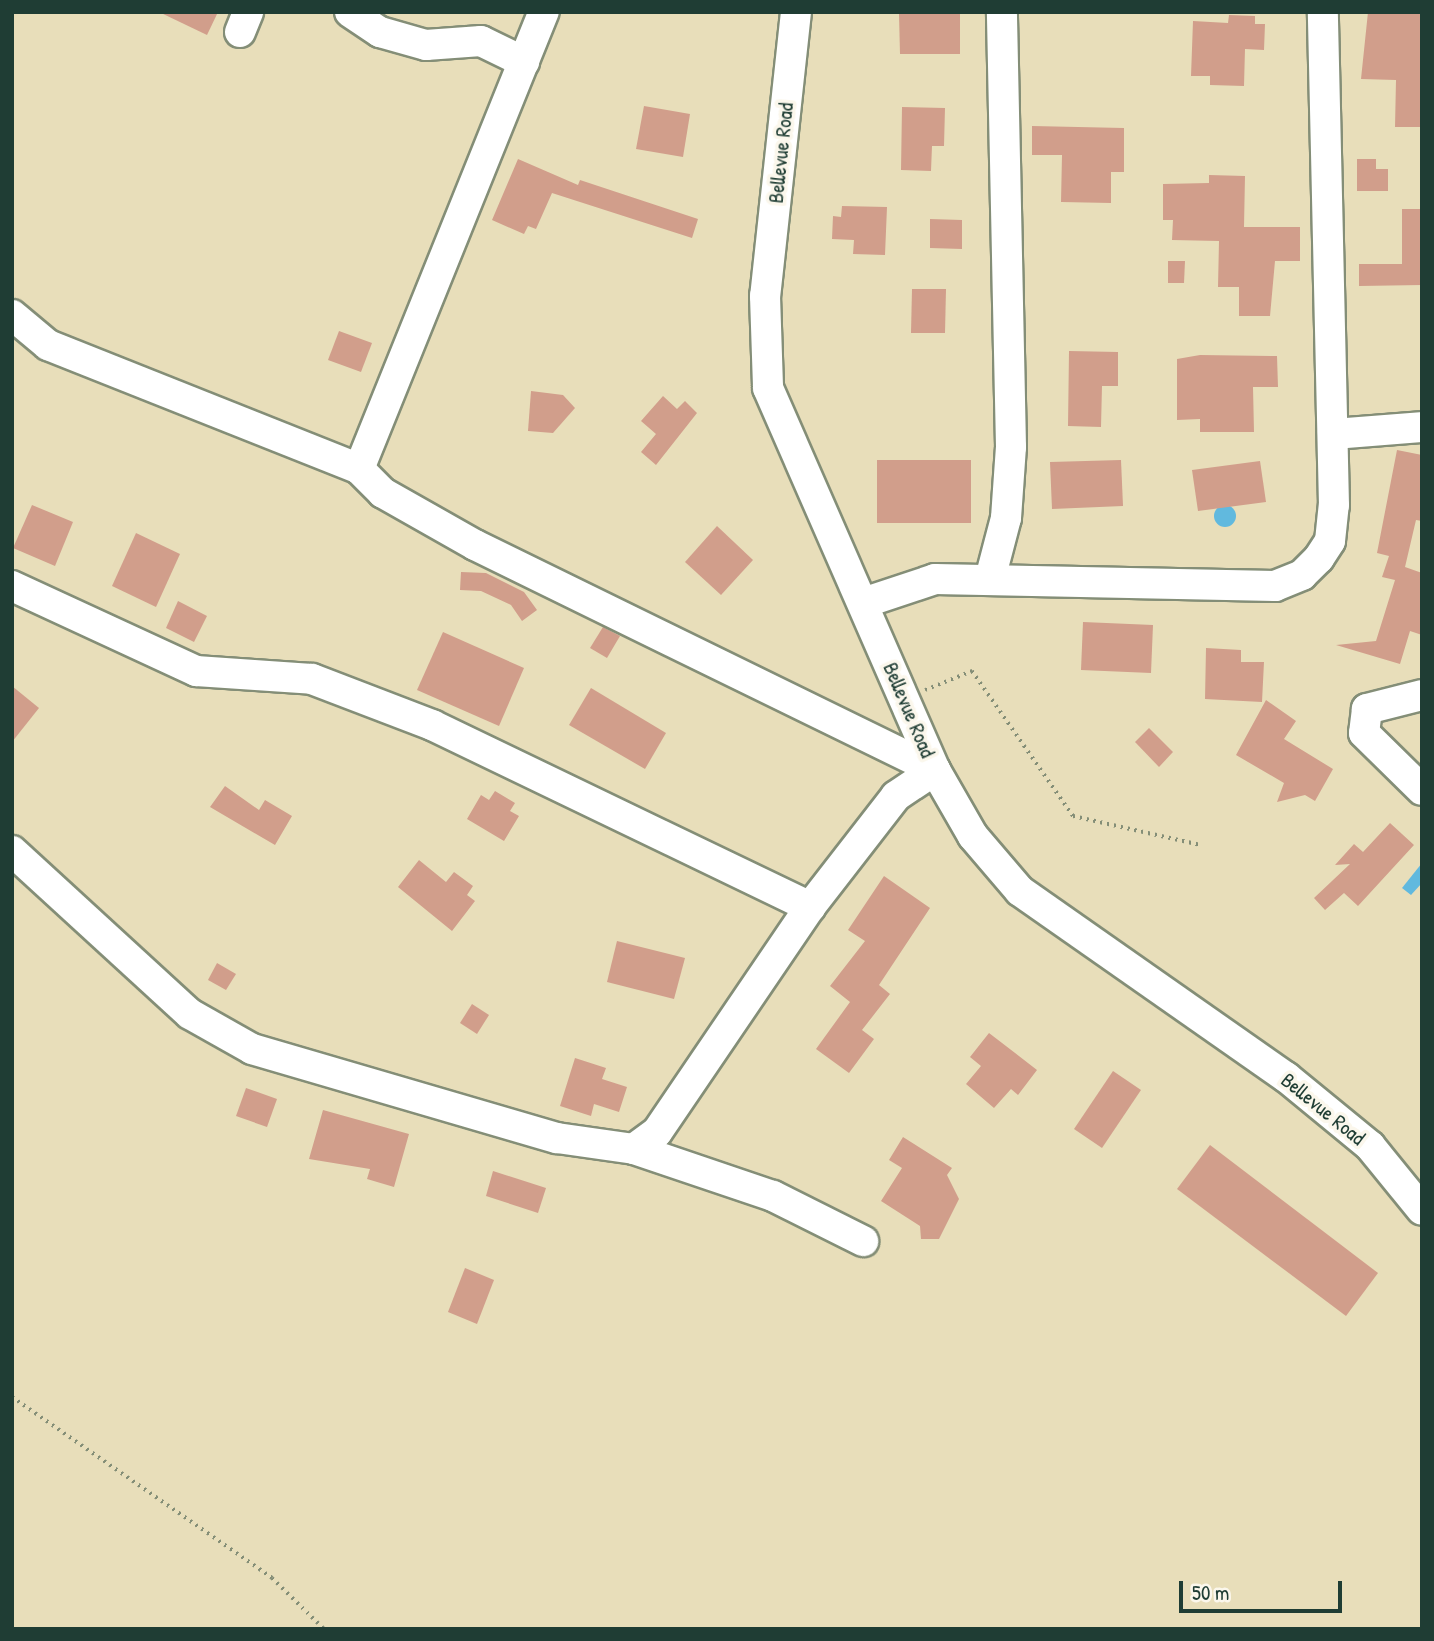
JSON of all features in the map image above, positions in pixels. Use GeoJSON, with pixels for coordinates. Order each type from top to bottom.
{"type":"FeatureCollection","features":[{"type":"Feature","properties":{"kind":"street"},"geometry":{"type":"LineString","coordinates":[[350,12],[380,32],[426,45],[481,41],[524,62]]}},
{"type":"Feature","properties":{"kind":"street"},"geometry":{"type":"LineString","coordinates":[[359,469],[544,12]]}},
{"type":"Feature","properties":{"kind":"street","name":"Bellevue Road"},"geometry":{"type":"LineString","coordinates":[[796,12],[762,344],[768,388],[934,770],[973,836],[1020,891],[1286,1077],[1370,1146],[1422,1210]]}},
{"type":"Feature","properties":{"kind":"street"},"geometry":{"type":"LineString","coordinates":[[990,579],[1006,518],[1011,447],[1002,12]]}},
{"type":"Feature","properties":{"kind":"street"},"geometry":{"type":"LineString","coordinates":[[863,603],[935,579],[1248,586],[1301,575],[1331,541],[1334,434],[1323,12]]}},
{"type":"Feature","properties":{"kind":"street"},"geometry":{"type":"LineString","coordinates":[[12,315],[48,345],[359,469],[383,493],[475,545],[934,770],[896,796],[810,906],[657,1132],[634,1149]]}},
{"type":"Feature","properties":{"kind":"street"},"geometry":{"type":"LineString","coordinates":[[1334,434],[1422,427]]}},
{"type":"Feature","properties":{"kind":"street"},"geometry":{"type":"LineString","coordinates":[[12,586],[197,671],[312,679],[432,725],[810,906]]}},
{"type":"Feature","properties":{"kind":"street"},"geometry":{"type":"LineString","coordinates":[[1422,695],[1367,709],[1364,733],[1422,790]]}},
{"type":"Feature","properties":{"kind":"street"},"geometry":{"type":"LineString","coordinates":[[12,851],[190,1014],[252,1049],[517,1128],[611,1151],[634,1149],[774,1196],[863,1241]]}},
{"type":"Feature","properties":{"kind":"path"},"geometry":{"type":"LineString","coordinates":[[904,699],[972,671],[1073,816],[1201,845]]}},
{"type":"Feature","properties":{"kind":"path"},"geometry":{"type":"LineString","coordinates":[[12,1397],[272,1578],[324,1629]]}},
{"type":"Feature","properties":{"kind":"water"},"geometry":{"type":"Polygon","coordinates":[[[1225,505],[1233,508],[1236,516],[1233,524],[1225,527],[1217,524],[1214,516],[1217,508],[1225,505]]]}},
{"type":"Feature","properties":{"kind":"water"},"geometry":{"type":"Polygon","coordinates":[[[1422,863],[1422,883],[1411,895],[1402,888],[1422,863]]]}},
{"type":"Feature","properties":{"kind":"building"},"geometry":{"type":"Polygon","coordinates":[[[159,12],[218,12],[207,35],[159,12]]]}},
{"type":"Feature","properties":{"kind":"building"},"geometry":{"type":"Polygon","coordinates":[[[1368,12],[1420,12],[1422,127],[1395,127],[1396,80],[1361,79],[1368,12]]]}},
{"type":"Feature","properties":{"kind":"building"},"geometry":{"type":"Polygon","coordinates":[[[899,14],[960,14],[960,54],[900,54],[899,14]]]}},
{"type":"Feature","properties":{"kind":"building"},"geometry":{"type":"Polygon","coordinates":[[[1229,15],[1255,16],[1255,24],[1265,24],[1264,50],[1245,49],[1244,86],[1210,85],[1210,76],[1191,76],[1193,21],[1228,23],[1229,15]]]}},
{"type":"Feature","properties":{"kind":"building"},"geometry":{"type":"Polygon","coordinates":[[[644,106],[690,114],[683,157],[636,149],[644,106]]]}},
{"type":"Feature","properties":{"kind":"building"},"geometry":{"type":"Polygon","coordinates":[[[902,107],[945,108],[944,146],[932,146],[931,171],[901,170],[902,107]]]}},
{"type":"Feature","properties":{"kind":"building"},"geometry":{"type":"Polygon","coordinates":[[[1032,126],[1124,128],[1124,172],[1111,172],[1111,203],[1061,202],[1062,155],[1032,155],[1032,126]]]}},
{"type":"Feature","properties":{"kind":"building"},"geometry":{"type":"Polygon","coordinates":[[[518,159],[578,185],[580,180],[698,219],[692,238],[552,193],[536,229],[528,226],[524,234],[492,220],[518,159]]]}},
{"type":"Feature","properties":{"kind":"building"},"geometry":{"type":"Polygon","coordinates":[[[1357,159],[1376,159],[1376,169],[1388,169],[1388,191],[1357,191],[1357,159]]]}},
{"type":"Feature","properties":{"kind":"building"},"geometry":{"type":"Polygon","coordinates":[[[1209,175],[1245,176],[1244,227],[1300,227],[1300,261],[1275,261],[1270,316],[1239,316],[1239,287],[1218,287],[1219,241],[1172,240],[1173,220],[1163,220],[1163,184],[1209,183],[1209,175]]]}},
{"type":"Feature","properties":{"kind":"building"},"geometry":{"type":"Polygon","coordinates":[[[842,206],[887,207],[885,255],[853,254],[854,240],[832,239],[833,216],[841,217],[842,206]]]}},
{"type":"Feature","properties":{"kind":"building"},"geometry":{"type":"Polygon","coordinates":[[[1402,209],[1422,209],[1422,285],[1359,286],[1359,264],[1402,264],[1402,209]]]}},
{"type":"Feature","properties":{"kind":"building"},"geometry":{"type":"Polygon","coordinates":[[[930,219],[962,220],[962,249],[930,248],[930,219]]]}},
{"type":"Feature","properties":{"kind":"building"},"geometry":{"type":"Polygon","coordinates":[[[1168,261],[1185,261],[1184,283],[1168,283],[1168,261]]]}},
{"type":"Feature","properties":{"kind":"building"},"geometry":{"type":"Polygon","coordinates":[[[912,289],[946,289],[945,333],[911,333],[912,289]]]}},
{"type":"Feature","properties":{"kind":"building"},"geometry":{"type":"Polygon","coordinates":[[[339,331],[372,343],[361,372],[328,360],[339,331]]]}},
{"type":"Feature","properties":{"kind":"building"},"geometry":{"type":"Polygon","coordinates":[[[1069,351],[1118,352],[1118,386],[1102,386],[1101,427],[1068,426],[1069,351]]]}},
{"type":"Feature","properties":{"kind":"building"},"geometry":{"type":"Polygon","coordinates":[[[1200,355],[1277,356],[1278,387],[1253,387],[1254,432],[1200,432],[1200,419],[1177,420],[1177,359],[1200,355]]]}},
{"type":"Feature","properties":{"kind":"building"},"geometry":{"type":"Polygon","coordinates":[[[531,391],[563,395],[575,408],[553,433],[528,431],[531,391]]]}},
{"type":"Feature","properties":{"kind":"building"},"geometry":{"type":"Polygon","coordinates":[[[663,396],[677,409],[685,401],[697,413],[656,465],[641,452],[656,434],[641,421],[663,396]]]}},
{"type":"Feature","properties":{"kind":"building"},"geometry":{"type":"Polygon","coordinates":[[[1397,450],[1422,455],[1422,521],[1416,520],[1405,567],[1422,573],[1422,635],[1410,631],[1400,664],[1336,645],[1376,641],[1395,580],[1382,577],[1389,556],[1377,553],[1397,450]]]}},
{"type":"Feature","properties":{"kind":"building"},"geometry":{"type":"Polygon","coordinates":[[[877,460],[971,460],[971,523],[877,523],[877,460]]]}},
{"type":"Feature","properties":{"kind":"building"},"geometry":{"type":"Polygon","coordinates":[[[1121,460],[1123,506],[1052,509],[1050,462],[1121,460]]]}},
{"type":"Feature","properties":{"kind":"building"},"geometry":{"type":"Polygon","coordinates":[[[1260,461],[1266,502],[1198,511],[1192,470],[1260,461]]]}},
{"type":"Feature","properties":{"kind":"building"},"geometry":{"type":"Polygon","coordinates":[[[32,505],[73,522],[55,566],[13,548],[32,505]]]}},
{"type":"Feature","properties":{"kind":"building"},"geometry":{"type":"Polygon","coordinates":[[[717,526],[753,560],[721,595],[685,562],[717,526]]]}},
{"type":"Feature","properties":{"kind":"building"},"geometry":{"type":"Polygon","coordinates":[[[136,533],[180,554],[156,607],[112,586],[136,533]]]}},
{"type":"Feature","properties":{"kind":"building"},"geometry":{"type":"Polygon","coordinates":[[[461,572],[486,573],[524,592],[537,610],[522,621],[511,605],[481,591],[460,590],[461,572]]]}},
{"type":"Feature","properties":{"kind":"building"},"geometry":{"type":"Polygon","coordinates":[[[178,601],[207,616],[194,642],[166,628],[178,601]]]}},
{"type":"Feature","properties":{"kind":"building"},"geometry":{"type":"Polygon","coordinates":[[[1083,622],[1153,625],[1151,673],[1081,670],[1083,622]]]}},
{"type":"Feature","properties":{"kind":"building"},"geometry":{"type":"Polygon","coordinates":[[[603,627],[620,636],[607,658],[590,648],[603,627]]]}},
{"type":"Feature","properties":{"kind":"building"},"geometry":{"type":"Polygon","coordinates":[[[443,632],[524,668],[499,726],[417,690],[443,632]]]}},
{"type":"Feature","properties":{"kind":"building"},"geometry":{"type":"Polygon","coordinates":[[[1206,648],[1241,650],[1241,662],[1264,662],[1262,702],[1205,699],[1206,648]]]}},
{"type":"Feature","properties":{"kind":"building"},"geometry":{"type":"Polygon","coordinates":[[[12,686],[39,708],[12,742],[12,686]]]}},
{"type":"Feature","properties":{"kind":"building"},"geometry":{"type":"Polygon","coordinates":[[[591,688],[666,733],[645,769],[569,725],[591,688]]]}},
{"type":"Feature","properties":{"kind":"building"},"geometry":{"type":"Polygon","coordinates":[[[1266,700],[1296,721],[1284,739],[1333,769],[1315,801],[1305,795],[1277,802],[1284,783],[1236,755],[1266,700]]]}},
{"type":"Feature","properties":{"kind":"building"},"geometry":{"type":"Polygon","coordinates":[[[1149,728],[1173,752],[1159,767],[1135,742],[1149,728]]]}},
{"type":"Feature","properties":{"kind":"building"},"geometry":{"type":"Polygon","coordinates":[[[225,786],[259,810],[265,800],[292,816],[275,845],[210,807],[225,786]]]}},
{"type":"Feature","properties":{"kind":"building"},"geometry":{"type":"Polygon","coordinates":[[[495,791],[515,803],[510,811],[519,816],[504,841],[467,819],[481,795],[489,800],[495,791]]]}},
{"type":"Feature","properties":{"kind":"building"},"geometry":{"type":"Polygon","coordinates":[[[1390,823],[1414,845],[1358,906],[1344,893],[1325,910],[1314,898],[1350,864],[1335,865],[1354,844],[1363,852],[1390,823]]]}},
{"type":"Feature","properties":{"kind":"building"},"geometry":{"type":"Polygon","coordinates":[[[419,860],[446,882],[454,872],[473,886],[467,895],[475,901],[452,931],[398,887],[419,860]]]}},
{"type":"Feature","properties":{"kind":"building"},"geometry":{"type":"Polygon","coordinates":[[[884,876],[930,908],[879,985],[890,994],[862,1030],[874,1039],[849,1073],[816,1049],[850,1002],[830,986],[865,941],[848,930],[884,876]]]}},
{"type":"Feature","properties":{"kind":"building"},"geometry":{"type":"Polygon","coordinates":[[[617,941],[685,958],[674,999],[607,982],[617,941]]]}},
{"type":"Feature","properties":{"kind":"building"},"geometry":{"type":"Polygon","coordinates":[[[217,963],[236,974],[226,990],[208,980],[217,963]]]}},
{"type":"Feature","properties":{"kind":"building"},"geometry":{"type":"Polygon","coordinates":[[[472,1004],[489,1015],[477,1034],[460,1023],[472,1004]]]}},
{"type":"Feature","properties":{"kind":"building"},"geometry":{"type":"Polygon","coordinates":[[[989,1033],[1037,1070],[1018,1095],[1011,1089],[994,1108],[966,1084],[981,1066],[970,1057],[989,1033]]]}},
{"type":"Feature","properties":{"kind":"building"},"geometry":{"type":"Polygon","coordinates":[[[575,1058],[606,1068],[602,1079],[627,1087],[619,1112],[594,1104],[591,1116],[560,1106],[575,1058]]]}},
{"type":"Feature","properties":{"kind":"building"},"geometry":{"type":"Polygon","coordinates":[[[1113,1071],[1141,1090],[1102,1148],[1074,1129],[1113,1071]]]}},
{"type":"Feature","properties":{"kind":"building"},"geometry":{"type":"Polygon","coordinates":[[[246,1088],[277,1099],[267,1127],[236,1116],[246,1088]]]}},
{"type":"Feature","properties":{"kind":"building"},"geometry":{"type":"Polygon","coordinates":[[[323,1110],[409,1134],[394,1187],[367,1179],[370,1169],[309,1159],[323,1110]]]}},
{"type":"Feature","properties":{"kind":"building"},"geometry":{"type":"Polygon","coordinates":[[[903,1137],[952,1168],[947,1175],[959,1199],[939,1239],[921,1239],[920,1226],[881,1201],[902,1168],[889,1160],[903,1137]]]}},
{"type":"Feature","properties":{"kind":"building"},"geometry":{"type":"Polygon","coordinates":[[[1210,1145],[1378,1273],[1346,1316],[1177,1189],[1210,1145]]]}},
{"type":"Feature","properties":{"kind":"building"},"geometry":{"type":"Polygon","coordinates":[[[493,1171],[546,1188],[538,1213],[486,1196],[493,1171]]]}},
{"type":"Feature","properties":{"kind":"building"},"geometry":{"type":"Polygon","coordinates":[[[465,1268],[494,1280],[477,1324],[448,1312],[465,1268]]]}}]}
